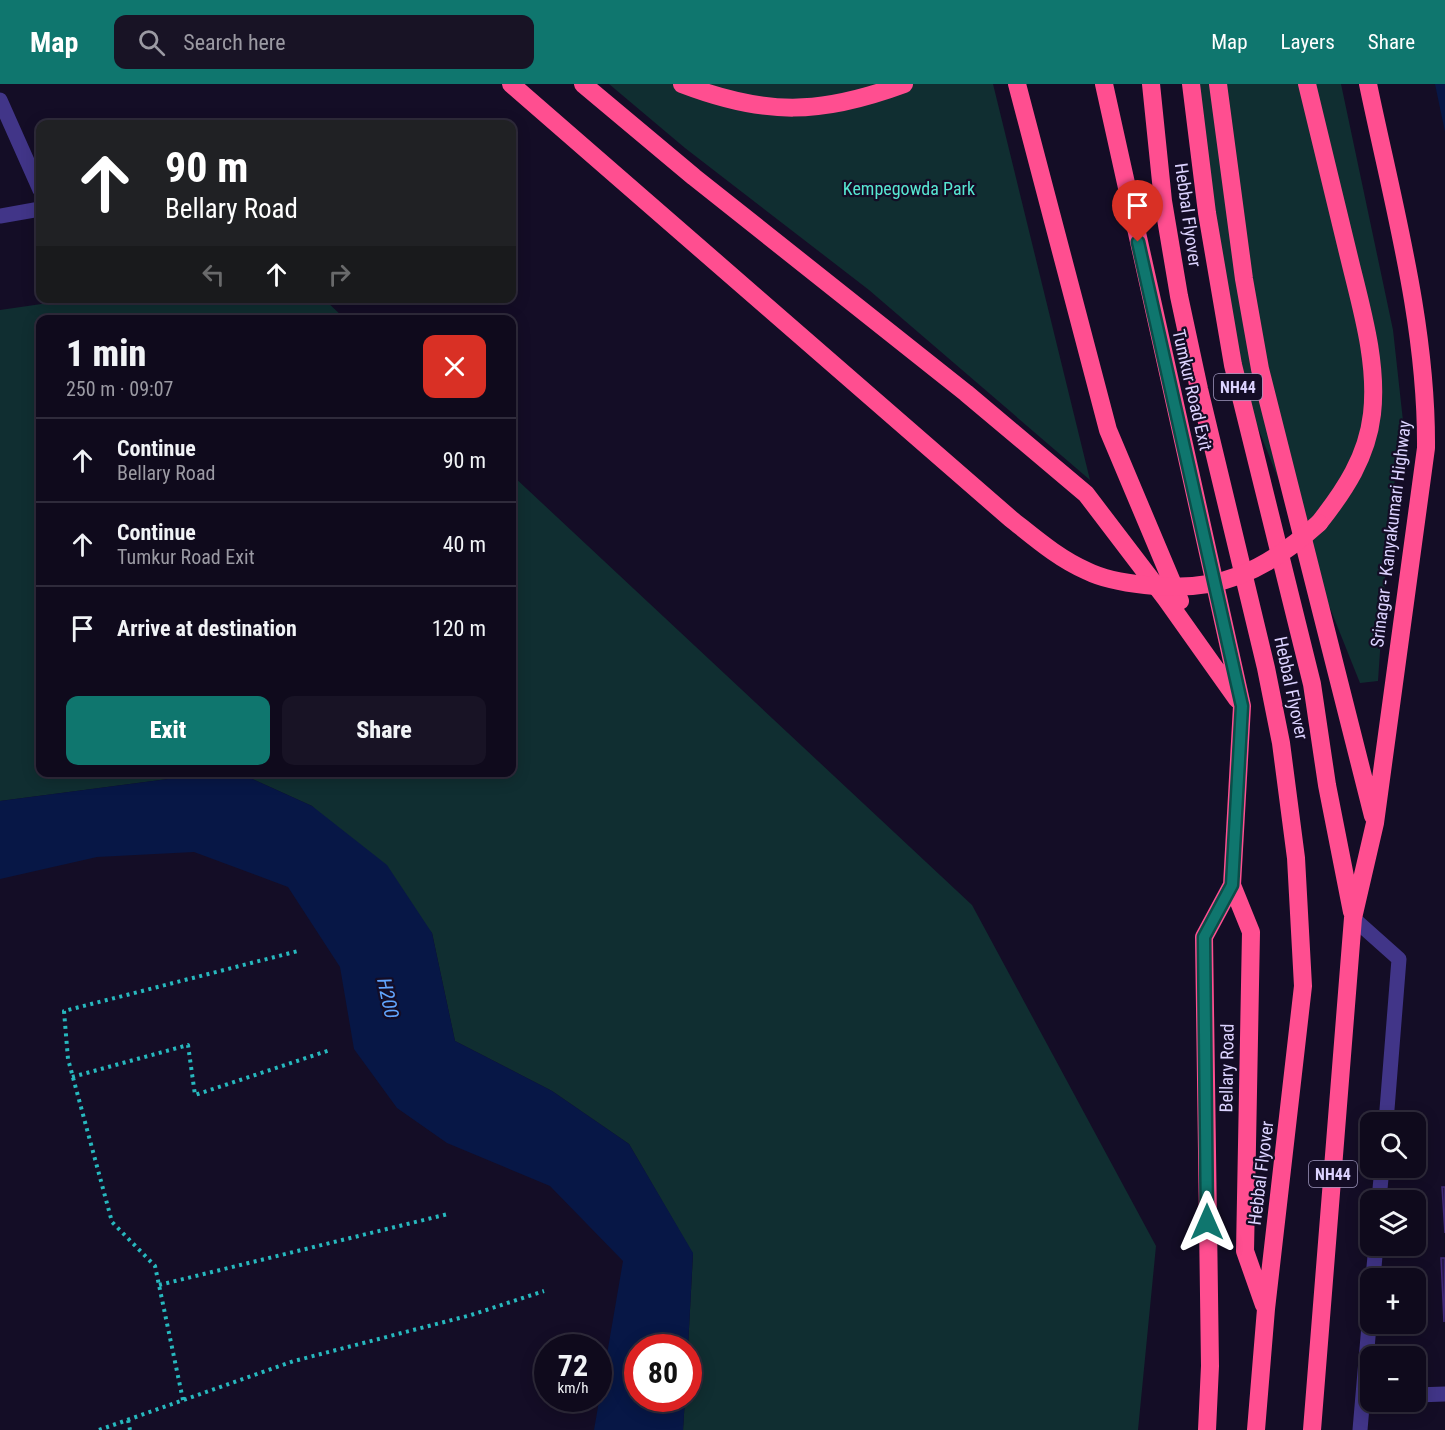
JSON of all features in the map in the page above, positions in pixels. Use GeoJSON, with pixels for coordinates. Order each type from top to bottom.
{"type":"FeatureCollection","features":[{"type":"Feature","properties":{"kind":"highway"},"geometry":{"type":"LineString","coordinates":[[511,84],[1011,519],[1050,550],[1088,572],[1125,583],[1176,589],[1219,584],[1256,570],[1290,549],[1319,523],[1346,489],[1363,454],[1372,414],[1371,366],[1361,309],[1307,84]]}},
{"type":"Feature","properties":{"kind":"highway"},"geometry":{"type":"LineString","coordinates":[[583,84],[694,177],[966,393],[1086,494],[1242,706]]}},
{"type":"Feature","properties":{"kind":"highway"},"geometry":{"type":"LineString","coordinates":[[682,84],[719,98],[761,107],[815,107],[858,101],[904,84]]}},
{"type":"Feature","properties":{"kind":"highway"},"geometry":{"type":"LineString","coordinates":[[1017,84],[1108,430],[1198,644]]}},
{"type":"Feature","properties":{"kind":"highway","name":"Tumkur Road Exit"},"geometry":{"type":"LineString","coordinates":[[1104,84],[1242,706]]}},
{"type":"Feature","properties":{"kind":"highway","name":"Hebbal Flyover"},"geometry":{"type":"LineString","coordinates":[[1151,84],[1163,201],[1179,296],[1266,668],[1281,743],[1296,858],[1303,986],[1266,1309]]}},
{"type":"Feature","properties":{"kind":"highway","name":"Hebbal Flyover"},"geometry":{"type":"LineString","coordinates":[[1191,84],[1207,213],[1233,365],[1312,684],[1327,785],[1353,918]]}},
{"type":"Feature","properties":{"kind":"highway"},"geometry":{"type":"LineString","coordinates":[[1218,84],[1244,279],[1260,369],[1349,728],[1375,823]]}},
{"type":"Feature","properties":{"kind":"highway","name":"Srinagar - Kanyakumari Highway"},"geometry":{"type":"LineString","coordinates":[[1353,918],[1375,823],[1423,472],[1426,416],[1416,315],[1368,84]]}},
{"type":"Feature","properties":{"kind":"highway","name":"Bellary Road"},"geometry":{"type":"LineString","coordinates":[[1242,706],[1232,885],[1251,932],[1245,1251],[1266,1309],[1256,1430]]}},
{"type":"Feature","properties":{"kind":"highway"},"geometry":{"type":"LineString","coordinates":[[1208,1430],[1210,1366],[1204,937],[1232,885]]}},
{"type":"Feature","properties":{"kind":"highway","name":"NH44"},"geometry":{"type":"LineString","coordinates":[[1312,1430],[1353,918]]}},
{"type":"Feature","properties":{"kind":"street"},"geometry":{"type":"LineString","coordinates":[[0,100],[36,181]]}},
{"type":"Feature","properties":{"kind":"street"},"geometry":{"type":"LineString","coordinates":[[0,216],[36,210]]}},
{"type":"Feature","properties":{"kind":"street"},"geometry":{"type":"LineString","coordinates":[[1353,918],[1399,959],[1387,1112]]}},
{"type":"Feature","properties":{"kind":"street"},"geometry":{"type":"LineString","coordinates":[[1426,1395],[1445,1394]]}},
{"type":"Feature","properties":{"kind":"street"},"geometry":{"type":"LineString","coordinates":[[1360,1430],[1363,1412]]}},
{"type":"Feature","properties":{"kind":"path"},"geometry":{"type":"LineString","coordinates":[[183,1400],[155,1266],[112,1222],[72,1077],[68,1059],[64,1011],[298,951]]}},
{"type":"Feature","properties":{"kind":"path"},"geometry":{"type":"LineString","coordinates":[[72,1077],[188,1045],[195,1095],[330,1050]]}},
{"type":"Feature","properties":{"kind":"path"},"geometry":{"type":"LineString","coordinates":[[159,1285],[448,1214]]}},
{"type":"Feature","properties":{"kind":"path"},"geometry":{"type":"LineString","coordinates":[[99,1430],[294,1361],[471,1315],[544,1291]]}},
{"type":"Feature","properties":{"kind":"path"},"geometry":{"type":"LineString","coordinates":[[128,1420],[130,1430]]}},
{"type":"Feature","properties":{"kind":"green space","name":"Kempegowda Park"},"geometry":{"type":"Polygon","coordinates":[[[609,84],[993,84],[1090,480],[869,290],[685,148],[609,84]]]}},
{"type":"Feature","properties":{"kind":"green space"},"geometry":{"type":"Polygon","coordinates":[[[1195,84],[1341,84],[1393,330],[1404,430],[1390,507],[1378,681],[1360,683],[1238,378],[1195,84]]]}},
{"type":"Feature","properties":{"kind":"green space"},"geometry":{"type":"Polygon","coordinates":[[[48,303],[328,303],[341,315],[36,315],[36,777],[183,777],[0,801],[0,310],[48,303]]]}},
{"type":"Feature","properties":{"kind":"green space"},"geometry":{"type":"Polygon","coordinates":[[[516,479],[972,905],[1156,1246],[1138,1430],[683,1430],[684,1412],[702,1412],[702,1334],[689,1334],[693,1254],[629,1144],[552,1091],[455,1041],[432,933],[312,806],[248,777],[516,777],[516,479]]]}},
{"type":"Feature","properties":{"kind":"water"},"geometry":{"type":"Polygon","coordinates":[[[1435,84],[1445,84],[1445,132],[1435,84]]]}},
{"type":"Feature","properties":{"kind":"water","name":"H200"},"geometry":{"type":"Polygon","coordinates":[[[183,777],[248,777],[312,806],[387,865],[432,933],[455,1041],[552,1091],[629,1144],[693,1253],[689,1334],[624,1334],[624,1412],[684,1412],[683,1430],[594,1430],[597,1412],[612,1412],[610,1334],[623,1261],[550,1186],[447,1143],[397,1108],[354,1049],[340,967],[288,887],[194,852],[97,857],[0,879],[0,801],[183,777]]]}},
{"type":"Feature","properties":{"kind":"building"},"geometry":{"type":"Polygon","coordinates":[[[1442,1187],[1445,1187],[1445,1233],[1442,1187]]]}},
{"type":"Feature","properties":{"kind":"building"},"geometry":{"type":"Polygon","coordinates":[[[1441,1258],[1445,1258],[1444,1322],[1441,1258]]]}},
{"type":"Feature","properties":{"kind":"route"},"geometry":{"type":"LineString","coordinates":[[1138,242],[1242,706],[1232,885],[1204,937],[1207,1222]]}}]}
